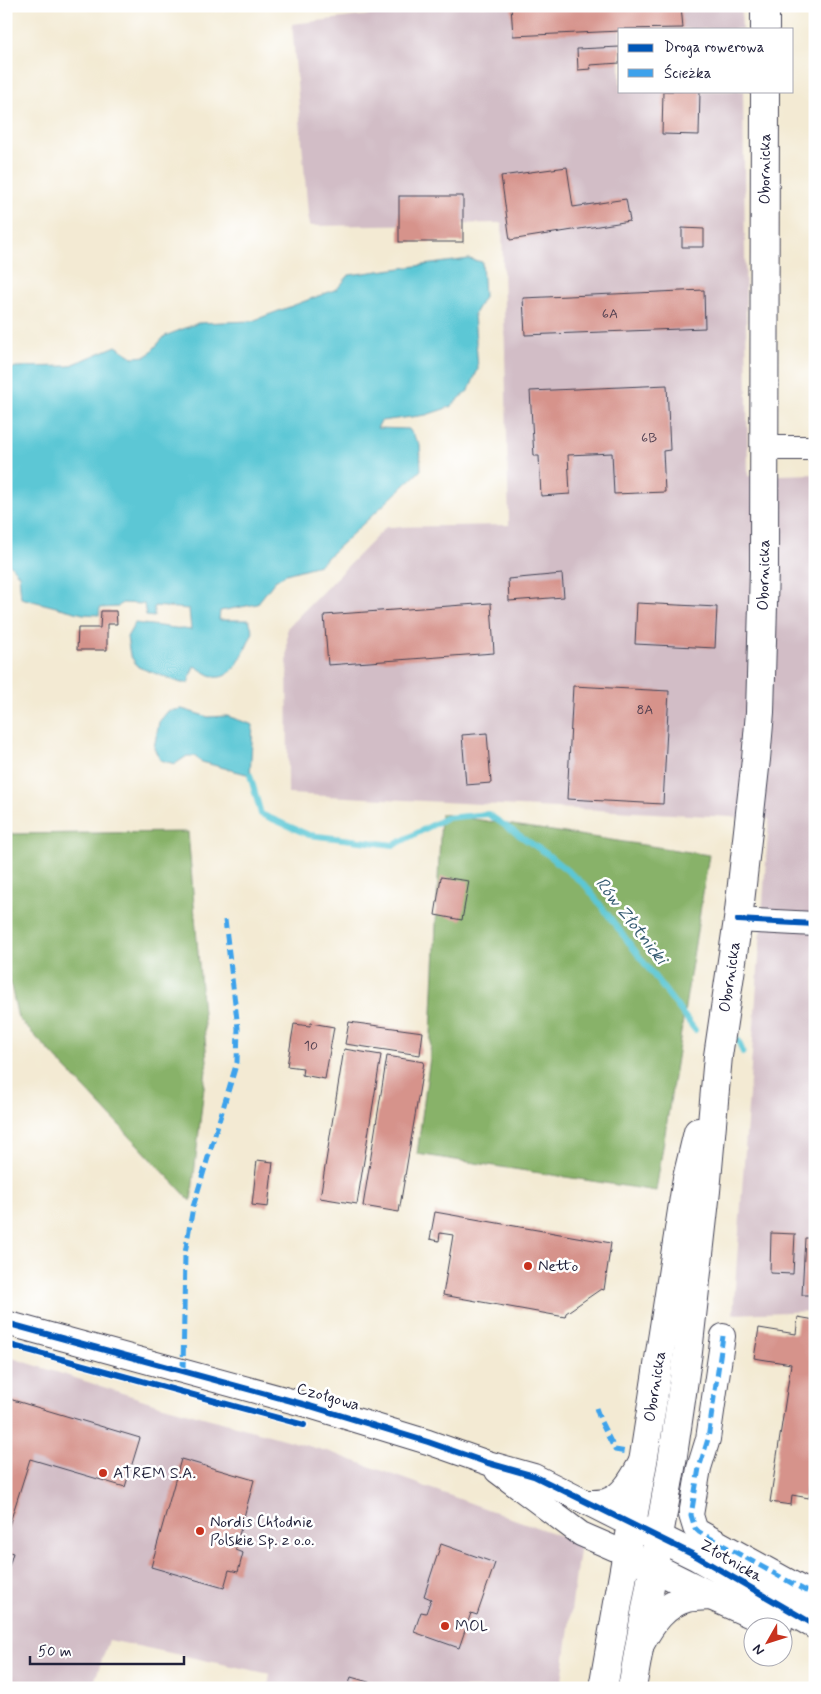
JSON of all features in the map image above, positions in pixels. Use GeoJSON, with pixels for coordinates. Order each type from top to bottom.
{"type":"FeatureCollection","features":[{"type":"Feature","properties":{"kind":"main road"},"geometry":{"type":"LineString","coordinates":[[765,6],[765,28]]}},
{"type":"Feature","properties":{"kind":"main road","name":"Obornicka"},"geometry":{"type":"LineString","coordinates":[[653,1566],[672,1462],[688,1352],[706,1191],[718,1056],[738,920],[754,786],[760,712],[764,578],[765,92]]}},
{"type":"Feature","properties":{"kind":"main road","name":"Obornicka"},"geometry":{"type":"LineString","coordinates":[[604,1688],[644,1456],[687,1178],[718,1056]]}},
{"type":"Feature","properties":{"kind":"main road","name":"Złotnicka"},"geometry":{"type":"LineString","coordinates":[[631,1525],[696,1556],[815,1625]]}},
{"type":"Feature","properties":{"kind":"main road","name":"Czołgowa"},"geometry":{"type":"LineString","coordinates":[[627,1554],[756,1616]]}},
{"type":"Feature","properties":{"kind":"main road"},"geometry":{"type":"LineString","coordinates":[[632,1688],[653,1566]]}},
{"type":"Feature","properties":{"kind":"main road"},"geometry":{"type":"LineString","coordinates":[[640,1644],[659,1614],[674,1604],[688,1598],[711,1596]]}},
{"type":"Feature","properties":{"kind":"main road"},"geometry":{"type":"LineString","coordinates":[[794,1634],[815,1645]]}},
{"type":"Feature","properties":{"kind":"street"},"geometry":{"type":"LineString","coordinates":[[765,448],[815,448]]}},
{"type":"Feature","properties":{"kind":"street"},"geometry":{"type":"LineString","coordinates":[[738,920],[815,924]]}},
{"type":"Feature","properties":{"kind":"street","name":"Czołgowa"},"geometry":{"type":"LineString","coordinates":[[6,1324],[310,1406],[428,1442],[488,1464],[534,1476],[631,1525]]}},
{"type":"Feature","properties":{"kind":"street"},"geometry":{"type":"LineString","coordinates":[[723,1336],[708,1439],[699,1468],[691,1515],[693,1524],[699,1532],[815,1596]]}},
{"type":"Feature","properties":{"kind":"street"},"geometry":{"type":"LineString","coordinates":[[588,1502],[605,1501],[614,1497],[629,1482],[644,1456]]}},
{"type":"Feature","properties":{"kind":"street","name":"Czołgowa"},"geometry":{"type":"LineString","coordinates":[[488,1464],[581,1534],[627,1554]]}},
{"type":"Feature","properties":{"kind":"shaded area"},"geometry":{"type":"Polygon","coordinates":[[[445,6],[741,6],[742,28],[618,28],[618,92],[743,92],[748,476],[815,474],[815,1311],[733,1314],[769,819],[288,794],[287,628],[386,527],[509,525],[502,223],[309,226],[292,24],[445,6]]]}},
{"type":"Feature","properties":{"kind":"shaded area"},"geometry":{"type":"Polygon","coordinates":[[[6,1356],[160,1405],[330,1452],[580,1543],[561,1688],[268,1688],[270,1674],[109,1640],[92,1688],[6,1688],[6,1356]]]}},
{"type":"Feature","properties":{"kind":"green space"},"geometry":{"type":"Polygon","coordinates":[[[441,814],[709,855],[656,1191],[417,1154],[430,1057],[441,814]]]}},
{"type":"Feature","properties":{"kind":"green space"},"geometry":{"type":"Polygon","coordinates":[[[188,832],[207,1061],[191,1201],[18,1018],[6,963],[6,834],[188,832]]]}},
{"type":"Feature","properties":{"kind":"water"},"geometry":{"type":"Polygon","coordinates":[[[469,259],[482,262],[484,297],[474,314],[478,369],[469,390],[450,407],[426,415],[381,421],[377,428],[409,429],[420,445],[421,470],[319,565],[286,574],[275,581],[257,604],[220,611],[219,620],[249,620],[253,632],[239,661],[229,673],[222,677],[215,677],[194,666],[188,683],[181,683],[138,667],[130,655],[127,637],[135,623],[191,630],[189,609],[154,606],[154,617],[146,616],[144,604],[122,603],[118,607],[100,608],[99,615],[83,614],[21,598],[19,575],[6,560],[6,371],[16,367],[69,366],[116,346],[133,357],[147,356],[165,336],[198,323],[252,321],[337,289],[349,275],[469,259]]]}},
{"type":"Feature","properties":{"kind":"water"},"geometry":{"type":"Polygon","coordinates":[[[182,709],[208,717],[227,716],[253,725],[250,775],[202,762],[194,756],[187,756],[175,764],[160,760],[154,748],[159,722],[168,711],[182,709]]]}},
{"type":"Feature","properties":{"kind":"building"},"geometry":{"type":"Polygon","coordinates":[[[511,6],[681,6],[683,28],[618,28],[618,31],[513,36],[511,6]]]}},
{"type":"Feature","properties":{"kind":"building"},"geometry":{"type":"Polygon","coordinates":[[[618,47],[618,63],[590,65],[591,69],[578,70],[577,49],[618,47]]]}},
{"type":"Feature","properties":{"kind":"building"},"geometry":{"type":"Polygon","coordinates":[[[663,92],[700,92],[699,135],[662,134],[663,92]]]}},
{"type":"Feature","properties":{"kind":"building"},"geometry":{"type":"Polygon","coordinates":[[[567,167],[573,207],[626,199],[630,221],[510,240],[501,176],[567,167]]]}},
{"type":"Feature","properties":{"kind":"building"},"geometry":{"type":"Polygon","coordinates":[[[399,196],[463,196],[463,242],[399,242],[399,196]]]}},
{"type":"Feature","properties":{"kind":"building"},"geometry":{"type":"Polygon","coordinates":[[[682,228],[704,229],[704,247],[682,247],[682,228]]]}},
{"type":"Feature","properties":{"kind":"building"},"geometry":{"type":"Polygon","coordinates":[[[704,290],[705,328],[525,335],[523,298],[704,290]]]}},
{"type":"Feature","properties":{"kind":"building"},"geometry":{"type":"Polygon","coordinates":[[[667,385],[670,450],[663,451],[665,492],[614,494],[612,453],[568,455],[570,494],[541,496],[539,456],[534,456],[530,391],[667,385]]]}},
{"type":"Feature","properties":{"kind":"building"},"geometry":{"type":"Polygon","coordinates":[[[562,574],[564,597],[509,601],[508,579],[562,574]]]}},
{"type":"Feature","properties":{"kind":"building"},"geometry":{"type":"Polygon","coordinates":[[[491,603],[494,653],[328,665],[324,615],[491,603]]]}},
{"type":"Feature","properties":{"kind":"building"},"geometry":{"type":"Polygon","coordinates":[[[637,603],[717,607],[715,648],[635,644],[637,603]]]}},
{"type":"Feature","properties":{"kind":"building"},"geometry":{"type":"Polygon","coordinates":[[[101,611],[116,611],[117,624],[107,624],[107,650],[77,650],[78,628],[100,628],[101,611]]]}},
{"type":"Feature","properties":{"kind":"building"},"geometry":{"type":"Polygon","coordinates":[[[573,686],[669,691],[663,804],[567,799],[573,686]]]}},
{"type":"Feature","properties":{"kind":"building"},"geometry":{"type":"Polygon","coordinates":[[[487,733],[491,783],[466,785],[462,735],[487,733]]]}},
{"type":"Feature","properties":{"kind":"building"},"geometry":{"type":"Polygon","coordinates":[[[441,877],[469,881],[462,920],[435,915],[441,877]]]}},
{"type":"Feature","properties":{"kind":"building"},"geometry":{"type":"Polygon","coordinates":[[[349,1022],[423,1032],[420,1055],[345,1044],[349,1022]]]}},
{"type":"Feature","properties":{"kind":"building"},"geometry":{"type":"Polygon","coordinates":[[[311,1023],[334,1027],[325,1079],[302,1075],[303,1068],[287,1066],[294,1024],[310,1026],[311,1023]]]}},
{"type":"Feature","properties":{"kind":"building"},"geometry":{"type":"Polygon","coordinates":[[[344,1049],[381,1055],[357,1204],[320,1198],[344,1049]]]}},
{"type":"Feature","properties":{"kind":"building"},"geometry":{"type":"Polygon","coordinates":[[[387,1056],[424,1062],[399,1212],[363,1206],[387,1056]]]}},
{"type":"Feature","properties":{"kind":"building"},"geometry":{"type":"Polygon","coordinates":[[[257,1160],[273,1162],[268,1207],[252,1205],[257,1160]]]}},
{"type":"Feature","properties":{"kind":"building","name":"Netto"},"geometry":{"type":"Polygon","coordinates":[[[435,1212],[611,1243],[604,1290],[601,1289],[566,1313],[565,1317],[443,1295],[453,1235],[440,1233],[439,1241],[430,1239],[435,1212]]]}},
{"type":"Feature","properties":{"kind":"building"},"geometry":{"type":"Polygon","coordinates":[[[771,1233],[795,1234],[793,1274],[770,1273],[771,1233]]]}},
{"type":"Feature","properties":{"kind":"building"},"geometry":{"type":"Polygon","coordinates":[[[805,1238],[815,1238],[815,1295],[802,1295],[805,1238]]]}},
{"type":"Feature","properties":{"kind":"building"},"geometry":{"type":"Polygon","coordinates":[[[798,1317],[815,1320],[815,1461],[809,1498],[792,1495],[791,1505],[770,1502],[791,1364],[754,1358],[759,1328],[796,1334],[798,1317]]]}},
{"type":"Feature","properties":{"kind":"building","name":"ATREM S.A."},"geometry":{"type":"Polygon","coordinates":[[[6,1398],[140,1438],[125,1487],[30,1459],[6,1535],[6,1398]]]}},
{"type":"Feature","properties":{"kind":"building","name":"Nordis Chłodnie Polskie Sp. z o.o."},"geometry":{"type":"Polygon","coordinates":[[[181,1459],[254,1480],[235,1550],[243,1553],[238,1572],[229,1570],[224,1588],[151,1567],[181,1459]]]}},
{"type":"Feature","properties":{"kind":"building"},"geometry":{"type":"Polygon","coordinates":[[[441,1544],[495,1563],[477,1615],[471,1613],[459,1648],[414,1632],[421,1612],[426,1613],[431,1599],[424,1596],[441,1544]]]}},
{"type":"Feature","properties":{"kind":"building"},"geometry":{"type":"Polygon","coordinates":[[[6,1551],[13,1553],[7,1573],[6,1573],[6,1551]]]}},
{"type":"Feature","properties":{"kind":"building"},"geometry":{"type":"Polygon","coordinates":[[[351,1677],[382,1686],[383,1688],[348,1688],[351,1677]]]}},
{"type":"Feature","properties":{"kind":"waterway","name":"Rów Złotnicki"},"geometry":{"type":"LineString","coordinates":[[250,775],[261,814],[309,835],[394,845],[446,818],[488,814],[547,854],[586,886],[695,1030]]}},
{"type":"Feature","properties":{"kind":"waterway","name":"Rów Złotnicki"},"geometry":{"type":"LineString","coordinates":[[738,1040],[743,1052]]}},
{"type":"Feature","properties":{"kind":"marked path"},"geometry":{"type":"LineString","coordinates":[[183,1371],[185,1253],[193,1207],[237,1062],[238,1028],[225,920]]}},
{"type":"Feature","properties":{"kind":"marked path"},"geometry":{"type":"LineString","coordinates":[[723,1336],[708,1439],[699,1468],[691,1515],[695,1528],[699,1532],[815,1596]]}},
{"type":"Feature","properties":{"kind":"marked path"},"geometry":{"type":"LineString","coordinates":[[596,1408],[615,1450],[626,1452]]}},
{"type":"Feature","properties":{"kind":"cycle path"},"geometry":{"type":"LineString","coordinates":[[738,920],[815,924]]}},
{"type":"Feature","properties":{"kind":"cycle path"},"geometry":{"type":"LineString","coordinates":[[6,1323],[310,1406],[534,1476],[696,1556],[815,1625]]}},
{"type":"Feature","properties":{"kind":"cycle path"},"geometry":{"type":"LineString","coordinates":[[6,1344],[304,1425]]}},
{"type":"Feature","properties":{"kind":"place","name":"Netto"},"geometry":{"type":"Point","coordinates":[528,1266]}},
{"type":"Feature","properties":{"kind":"place","name":"ATREM S.A."},"geometry":{"type":"Point","coordinates":[103,1473]}},
{"type":"Feature","properties":{"kind":"place","name":"Nordis Chłodnie Polskie Sp. z o.o."},"geometry":{"type":"Point","coordinates":[200,1531]}},
{"type":"Feature","properties":{"kind":"place","name":"MOL"},"geometry":{"type":"Point","coordinates":[445,1626]}}]}
